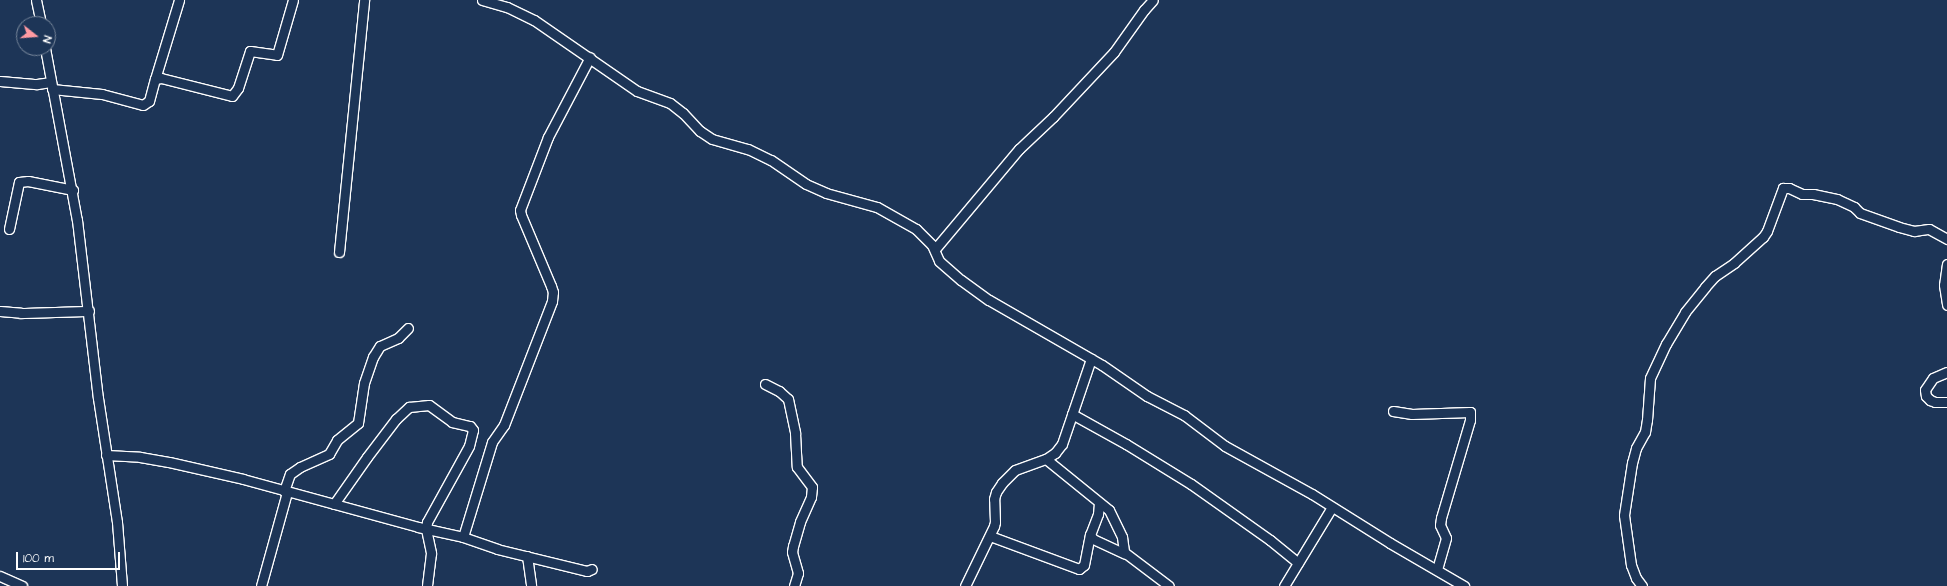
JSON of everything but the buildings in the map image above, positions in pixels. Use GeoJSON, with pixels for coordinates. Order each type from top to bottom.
{"type":"FeatureCollection","features":[{"type":"Feature","properties":{"kind":"street"},"geometry":{"type":"LineString","coordinates":[[36,0],[39,16]]}},
{"type":"Feature","properties":{"kind":"street"},"geometry":{"type":"LineString","coordinates":[[0,81],[37,84],[102,94],[143,105],[149,101],[179,0]]}},
{"type":"Feature","properties":{"kind":"street"},"geometry":{"type":"LineString","coordinates":[[156,79],[168,79],[232,96],[238,88],[250,51],[277,55],[293,0]]}},
{"type":"Feature","properties":{"kind":"street"},"geometry":{"type":"LineString","coordinates":[[339,252],[364,0]]}},
{"type":"Feature","properties":{"kind":"street"},"geometry":{"type":"LineString","coordinates":[[482,0],[507,7],[534,20],[590,57],[637,91],[670,103],[683,113],[700,131],[712,139],[748,149],[771,160],[806,184],[826,193],[877,207],[916,230],[930,242],[935,249],[939,261],[961,280],[989,300],[1091,359],[1147,396],[1184,415],[1225,446],[1271,470],[1464,586]]}},
{"type":"Feature","properties":{"kind":"street"},"geometry":{"type":"LineString","coordinates":[[935,249],[1019,149],[1058,112],[1114,52],[1140,15],[1153,0]]}},
{"type":"Feature","properties":{"kind":"street"},"geometry":{"type":"LineString","coordinates":[[46,56],[73,190],[106,455],[116,522],[122,586]]}},
{"type":"Feature","properties":{"kind":"street"},"geometry":{"type":"LineString","coordinates":[[463,537],[492,442],[504,425],[552,301],[553,292],[551,286],[520,210],[548,137],[590,57]]}},
{"type":"Feature","properties":{"kind":"street"},"geometry":{"type":"LineString","coordinates":[[9,229],[19,182],[28,181],[73,190]]}},
{"type":"Feature","properties":{"kind":"street"},"geometry":{"type":"LineString","coordinates":[[1642,586],[1636,578],[1631,565],[1624,515],[1632,462],[1636,448],[1645,432],[1650,378],[1678,325],[1704,287],[1715,276],[1734,263],[1768,231],[1783,188],[1789,188],[1802,194],[1813,194],[1837,199],[1854,207],[1860,213],[1892,225],[1914,231],[1929,229],[1947,239]]}},
{"type":"Feature","properties":{"kind":"street"},"geometry":{"type":"LineString","coordinates":[[1947,264],[1944,285],[1947,305]]}},
{"type":"Feature","properties":{"kind":"street"},"geometry":{"type":"LineString","coordinates":[[0,311],[20,313],[89,311]]}},
{"type":"Feature","properties":{"kind":"street"},"geometry":{"type":"LineString","coordinates":[[262,586],[290,474],[300,467],[329,454],[337,440],[358,423],[364,383],[373,357],[380,346],[398,338],[408,328]]}},
{"type":"Feature","properties":{"kind":"street"},"geometry":{"type":"LineString","coordinates":[[965,586],[990,536],[995,522],[994,499],[1002,483],[1015,470],[1046,460],[1055,453],[1062,444],[1091,359]]}},
{"type":"Feature","properties":{"kind":"street"},"geometry":{"type":"LineString","coordinates":[[1947,372],[1933,378],[1924,390],[1926,396],[1930,400],[1935,402],[1947,402]]}},
{"type":"Feature","properties":{"kind":"street"},"geometry":{"type":"LineString","coordinates":[[765,384],[779,391],[788,399],[795,433],[799,472],[812,487],[811,497],[793,546],[792,552],[798,573],[794,586]]}},
{"type":"Feature","properties":{"kind":"street"},"geometry":{"type":"LineString","coordinates":[[334,504],[396,419],[409,407],[429,405],[446,419],[470,426],[473,430],[469,446],[430,514],[426,528],[431,552],[428,586]]}},
{"type":"Feature","properties":{"kind":"street"},"geometry":{"type":"LineString","coordinates":[[1393,411],[1412,414],[1437,415],[1461,411],[1470,412],[1468,426],[1441,518],[1440,525],[1446,538],[1437,570]]}},
{"type":"Feature","properties":{"kind":"street"},"geometry":{"type":"LineString","coordinates":[[1072,414],[1126,444],[1191,484],[1270,540],[1298,563]]}},
{"type":"Feature","properties":{"kind":"street"},"geometry":{"type":"LineString","coordinates":[[106,455],[169,462],[243,479],[463,537],[527,556],[587,571],[592,569]]}},
{"type":"Feature","properties":{"kind":"street"},"geometry":{"type":"LineString","coordinates":[[1046,460],[1109,510],[1122,536],[1125,554]]}},
{"type":"Feature","properties":{"kind":"street"},"geometry":{"type":"LineString","coordinates":[[990,536],[1079,569],[1084,565],[1090,535],[1098,514],[1099,503]]}},
{"type":"Feature","properties":{"kind":"street"},"geometry":{"type":"LineString","coordinates":[[1284,586],[1332,507]]}},
{"type":"Feature","properties":{"kind":"street"},"geometry":{"type":"LineString","coordinates":[[1090,535],[1093,539],[1125,554],[1168,586]]}},
{"type":"Feature","properties":{"kind":"street"},"geometry":{"type":"LineString","coordinates":[[527,556],[531,586]]}},
{"type":"Feature","properties":{"kind":"street"},"geometry":{"type":"LineString","coordinates":[[0,576],[22,586]]}}]}
